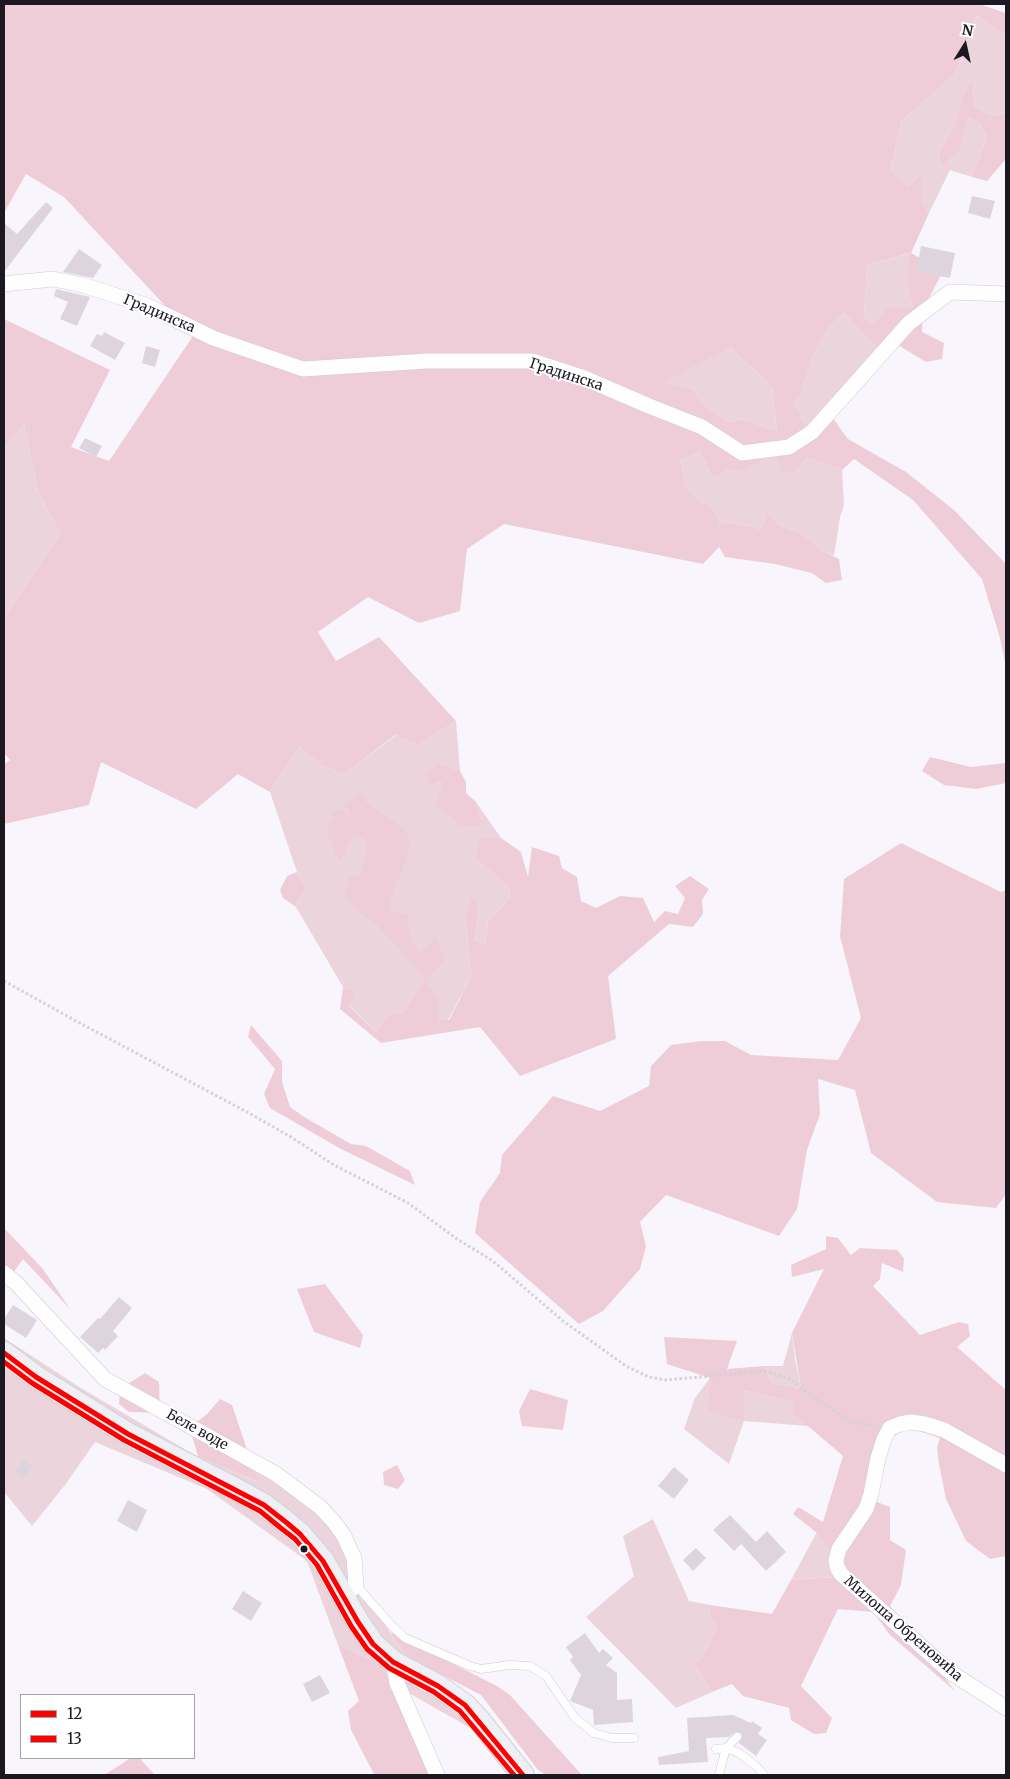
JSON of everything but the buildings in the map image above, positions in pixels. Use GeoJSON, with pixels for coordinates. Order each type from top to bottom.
{"type":"FeatureCollection","features":[{"type":"Feature","properties":{"kind":"main road"},"geometry":{"type":"LineString","coordinates":[[4,1353],[44,1382],[128,1434],[264,1505],[300,1534],[350,1591],[366,1635],[377,1648],[393,1662],[438,1686],[466,1705],[523,1775]]}},
{"type":"Feature","properties":{"kind":"street","name":"Градинска"},"geometry":{"type":"LineString","coordinates":[[4,284],[52,279],[83,285],[148,306],[213,338],[303,369],[426,361],[532,361],[584,378],[702,427],[742,453],[789,447],[812,432],[908,323],[950,292],[1006,294]]}},
{"type":"Feature","properties":{"kind":"street","name":"Беле воде"},"geometry":{"type":"LineString","coordinates":[[4,1274],[16,1283],[105,1379],[276,1474],[320,1507],[334,1522],[354,1558],[350,1591]]}},
{"type":"Feature","properties":{"kind":"street"},"geometry":{"type":"LineString","coordinates":[[890,1428],[911,1422],[944,1430],[1006,1465]]}},
{"type":"Feature","properties":{"kind":"street","name":"Милоша Обреновића"},"geometry":{"type":"LineString","coordinates":[[890,1428],[880,1452],[866,1509],[838,1549],[837,1568],[841,1574],[950,1672],[1006,1708]]}},
{"type":"Feature","properties":{"kind":"street"},"geometry":{"type":"LineString","coordinates":[[393,1662],[397,1683],[437,1775]]}},
{"type":"Feature","properties":{"kind":"lane"},"geometry":{"type":"LineString","coordinates":[[350,1591],[405,1638],[481,1669],[509,1665],[530,1666],[546,1676],[575,1718],[594,1733],[612,1738],[634,1738]]}},
{"type":"Feature","properties":{"kind":"lane"},"geometry":{"type":"LineString","coordinates":[[719,1775],[726,1748],[736,1737]]}},
{"type":"Feature","properties":{"kind":"lane"},"geometry":{"type":"LineString","coordinates":[[716,1749],[726,1748],[739,1754],[756,1766],[764,1775]]}},
{"type":"Feature","properties":{"kind":"path"},"geometry":{"type":"LineString","coordinates":[[4,981],[92,1030],[223,1098],[291,1137],[334,1165],[408,1203],[457,1239],[493,1261],[563,1321],[626,1366],[649,1377],[665,1380],[767,1371],[790,1379],[852,1422],[890,1428]]}},
{"type":"Feature","properties":{"kind":"shaded area"},"geometry":{"type":"Polygon","coordinates":[[[4,4],[982,4],[1006,13],[1006,36],[977,15],[955,74],[902,121],[890,171],[909,186],[921,172],[921,199],[929,213],[911,253],[943,271],[923,310],[922,332],[944,343],[942,359],[926,362],[893,342],[879,350],[844,313],[829,328],[812,357],[802,392],[794,403],[806,426],[829,413],[848,439],[906,472],[954,510],[1006,564],[1006,667],[1000,638],[982,579],[913,500],[854,459],[842,470],[807,458],[794,473],[781,471],[777,452],[759,454],[760,462],[744,471],[730,469],[713,478],[700,452],[680,460],[686,487],[696,498],[714,509],[720,525],[728,522],[761,529],[768,513],[777,524],[804,535],[821,550],[839,559],[842,580],[826,583],[812,573],[775,564],[725,557],[719,547],[703,564],[504,524],[467,549],[460,611],[419,623],[368,597],[318,632],[336,661],[379,637],[456,721],[419,745],[395,735],[345,774],[322,766],[299,746],[270,792],[238,774],[196,809],[101,762],[89,805],[4,824],[4,764],[10,760],[4,753],[4,618],[60,533],[38,492],[24,423],[4,449],[4,319],[110,370],[71,447],[109,461],[193,336],[64,197],[26,174],[4,213],[4,4]],[[910,253],[867,265],[864,318],[875,323],[888,307],[913,308],[906,283],[910,253]],[[731,348],[664,382],[693,390],[704,405],[731,423],[741,419],[777,431],[773,397],[774,389],[731,348]]]}},
{"type":"Feature","properties":{"kind":"shaded area"},"geometry":{"type":"Polygon","coordinates":[[[977,15],[1006,36],[1006,112],[993,116],[974,107],[973,81],[963,94],[954,126],[938,153],[942,167],[960,150],[968,118],[979,122],[987,136],[972,177],[950,170],[929,213],[921,199],[920,173],[909,186],[890,172],[902,121],[955,74],[977,15]]]}},
{"type":"Feature","properties":{"kind":"shaded area"},"geometry":{"type":"Polygon","coordinates":[[[973,80],[974,107],[993,116],[1006,112],[1006,159],[987,181],[972,177],[987,136],[979,122],[968,118],[960,150],[942,167],[938,153],[954,126],[963,94],[973,80]]]}},
{"type":"Feature","properties":{"kind":"shaded area"},"geometry":{"type":"Polygon","coordinates":[[[911,253],[906,283],[913,308],[875,323],[864,318],[867,265],[911,253]]]}},
{"type":"Feature","properties":{"kind":"shaded area"},"geometry":{"type":"Polygon","coordinates":[[[844,313],[879,350],[829,413],[806,426],[794,403],[802,392],[812,357],[829,328],[844,313]]]}},
{"type":"Feature","properties":{"kind":"shaded area"},"geometry":{"type":"Polygon","coordinates":[[[731,348],[774,389],[773,397],[777,431],[741,419],[731,423],[704,405],[693,390],[663,382],[731,348]]]}},
{"type":"Feature","properties":{"kind":"shaded area"},"geometry":{"type":"Polygon","coordinates":[[[24,423],[38,492],[60,533],[4,618],[4,449],[24,423]]]}},
{"type":"Feature","properties":{"kind":"shaded area"},"geometry":{"type":"Polygon","coordinates":[[[700,452],[713,478],[759,454],[777,452],[794,473],[807,458],[842,470],[844,505],[840,517],[834,556],[821,550],[804,535],[777,524],[768,514],[761,529],[728,522],[720,526],[714,509],[696,498],[686,487],[680,460],[700,452]]]}},
{"type":"Feature","properties":{"kind":"shaded area"},"geometry":{"type":"Polygon","coordinates":[[[456,721],[460,771],[439,763],[435,782],[443,784],[482,825],[476,802],[501,838],[478,838],[475,858],[509,887],[511,897],[488,921],[485,944],[475,940],[479,903],[470,898],[465,914],[471,977],[448,1020],[391,1012],[376,1032],[349,1005],[355,991],[343,987],[296,907],[305,887],[297,872],[270,792],[299,746],[322,766],[345,774],[396,735],[419,745],[456,721]]]}},
{"type":"Feature","properties":{"kind":"shaded area"},"geometry":{"type":"Polygon","coordinates":[[[930,757],[971,767],[1006,763],[1006,783],[976,789],[944,785],[922,771],[930,757]]]}},
{"type":"Feature","properties":{"kind":"shaded area"},"geometry":{"type":"Polygon","coordinates":[[[439,763],[460,771],[466,782],[466,793],[476,802],[482,825],[462,826],[435,804],[443,784],[436,782],[430,785],[425,774],[439,763]]]}},
{"type":"Feature","properties":{"kind":"shaded area"},"geometry":{"type":"Polygon","coordinates":[[[360,792],[366,802],[405,830],[411,844],[391,896],[389,912],[407,914],[411,940],[420,952],[436,939],[446,960],[425,980],[439,1002],[438,1020],[449,1020],[471,977],[465,914],[470,897],[479,903],[475,940],[485,944],[488,921],[511,897],[509,887],[475,858],[478,838],[501,838],[521,852],[528,877],[532,847],[559,856],[562,868],[577,877],[581,901],[596,908],[620,896],[643,898],[654,922],[665,911],[678,914],[685,898],[675,886],[690,876],[709,889],[702,900],[703,914],[693,927],[669,924],[608,976],[616,1039],[520,1076],[480,1027],[381,1043],[340,1009],[343,987],[356,991],[349,1006],[376,1032],[391,1012],[404,1014],[425,979],[376,924],[355,909],[346,894],[349,875],[361,876],[368,842],[354,833],[340,862],[329,839],[327,828],[329,823],[334,820],[331,811],[341,809],[348,816],[349,810],[344,805],[360,792]]]}},
{"type":"Feature","properties":{"kind":"shaded area"},"geometry":{"type":"Polygon","coordinates":[[[901,843],[1001,892],[1006,890],[1006,1194],[996,1208],[937,1202],[871,1153],[855,1090],[818,1079],[820,1114],[807,1150],[797,1209],[779,1236],[666,1195],[640,1222],[646,1246],[640,1269],[603,1311],[579,1324],[475,1233],[480,1202],[500,1173],[502,1155],[553,1096],[600,1111],[649,1086],[651,1066],[671,1045],[702,1041],[725,1041],[751,1055],[838,1060],[861,1018],[840,936],[844,879],[901,843]]]}},
{"type":"Feature","properties":{"kind":"shaded area"},"geometry":{"type":"Polygon","coordinates":[[[297,872],[305,887],[296,907],[283,898],[280,890],[287,876],[297,872]]]}},
{"type":"Feature","properties":{"kind":"shaded area"},"geometry":{"type":"Polygon","coordinates":[[[251,1025],[282,1061],[282,1082],[290,1107],[351,1144],[366,1146],[410,1171],[415,1185],[339,1148],[270,1108],[264,1094],[275,1069],[248,1037],[251,1025]]]}},
{"type":"Feature","properties":{"kind":"shaded area"},"geometry":{"type":"Polygon","coordinates":[[[4,1228],[43,1269],[70,1309],[23,1259],[4,1286],[4,1228]]]}},
{"type":"Feature","properties":{"kind":"shaded area"},"geometry":{"type":"Polygon","coordinates":[[[826,1236],[838,1238],[851,1255],[860,1248],[897,1250],[904,1258],[903,1272],[882,1263],[880,1279],[873,1286],[920,1335],[959,1322],[968,1324],[970,1336],[957,1347],[1006,1390],[1006,1556],[990,1559],[966,1541],[946,1499],[937,1448],[940,1438],[913,1429],[899,1432],[885,1445],[877,1502],[890,1507],[890,1540],[906,1550],[901,1585],[890,1606],[955,1691],[890,1635],[873,1612],[838,1609],[801,1686],[832,1718],[826,1733],[814,1734],[791,1720],[789,1708],[743,1696],[732,1684],[712,1692],[694,1662],[702,1659],[717,1626],[709,1616],[710,1605],[772,1614],[791,1580],[851,1576],[817,1533],[793,1514],[798,1507],[823,1522],[843,1456],[793,1415],[793,1401],[744,1391],[744,1421],[708,1411],[710,1378],[667,1364],[664,1337],[737,1341],[727,1369],[764,1366],[773,1384],[801,1388],[792,1333],[824,1269],[792,1277],[791,1265],[826,1249],[826,1236]]]}},
{"type":"Feature","properties":{"kind":"shaded area"},"geometry":{"type":"Polygon","coordinates":[[[325,1284],[363,1335],[360,1348],[314,1332],[297,1289],[325,1284]]]}},
{"type":"Feature","properties":{"kind":"shaded area"},"geometry":{"type":"Polygon","coordinates":[[[792,1333],[801,1388],[773,1384],[764,1366],[783,1366],[792,1333]]]}},
{"type":"Feature","properties":{"kind":"shaded area"},"geometry":{"type":"Polygon","coordinates":[[[4,1338],[81,1388],[198,1457],[257,1482],[248,1451],[343,1526],[362,1584],[407,1657],[380,1663],[434,1695],[479,1733],[393,1684],[379,1663],[338,1645],[307,1561],[207,1489],[95,1442],[65,1485],[32,1526],[4,1492],[4,1338]]]}},
{"type":"Feature","properties":{"kind":"shaded area"},"geometry":{"type":"Polygon","coordinates":[[[145,1373],[159,1382],[160,1413],[129,1412],[119,1404],[120,1389],[145,1373]]]}},
{"type":"Feature","properties":{"kind":"shaded area"},"geometry":{"type":"Polygon","coordinates":[[[710,1378],[744,1391],[794,1401],[793,1415],[808,1426],[744,1421],[729,1464],[684,1429],[695,1398],[710,1378]]]}},
{"type":"Feature","properties":{"kind":"shaded area"},"geometry":{"type":"Polygon","coordinates":[[[530,1389],[568,1400],[563,1430],[522,1426],[519,1411],[530,1389]]]}},
{"type":"Feature","properties":{"kind":"shaded area"},"geometry":{"type":"Polygon","coordinates":[[[220,1399],[232,1405],[258,1482],[198,1457],[190,1428],[207,1414],[220,1399]]]}},
{"type":"Feature","properties":{"kind":"shaded area"},"geometry":{"type":"Polygon","coordinates":[[[397,1465],[405,1480],[398,1489],[384,1485],[383,1472],[397,1465]]]}},
{"type":"Feature","properties":{"kind":"shaded area"},"geometry":{"type":"Polygon","coordinates":[[[653,1519],[689,1601],[710,1605],[709,1616],[717,1626],[702,1659],[694,1662],[712,1692],[676,1708],[586,1617],[634,1576],[623,1536],[653,1519]]]}},
{"type":"Feature","properties":{"kind":"shaded area"},"geometry":{"type":"Polygon","coordinates":[[[817,1532],[826,1543],[851,1576],[791,1580],[817,1532]]]}},
{"type":"Feature","properties":{"kind":"shaded area"},"geometry":{"type":"Polygon","coordinates":[[[390,1632],[497,1686],[510,1695],[582,1775],[546,1775],[538,1770],[481,1695],[407,1657],[390,1632]]]}},
{"type":"Feature","properties":{"kind":"shaded area"},"geometry":{"type":"Polygon","coordinates":[[[338,1645],[379,1663],[393,1684],[432,1775],[374,1774],[351,1730],[348,1711],[359,1701],[338,1645]]]}},
{"type":"Feature","properties":{"kind":"shaded area"},"geometry":{"type":"Polygon","coordinates":[[[129,1759],[141,1759],[155,1775],[104,1775],[129,1759]]]}},
{"type":"Feature","properties":{"kind":"transit line","name":"12"},"geometry":{"type":"LineString","coordinates":[[4,1353],[36,1377],[128,1434],[264,1505],[287,1523],[300,1534],[323,1561],[373,1644],[393,1662],[438,1686],[465,1705],[523,1775]]}},
{"type":"Feature","properties":{"kind":"transit line","name":"13"},"geometry":{"type":"LineString","coordinates":[[4,1362],[32,1383],[124,1440],[260,1511],[295,1539],[317,1565],[351,1626],[367,1649],[389,1668],[434,1692],[460,1711],[514,1775]]}}]}
